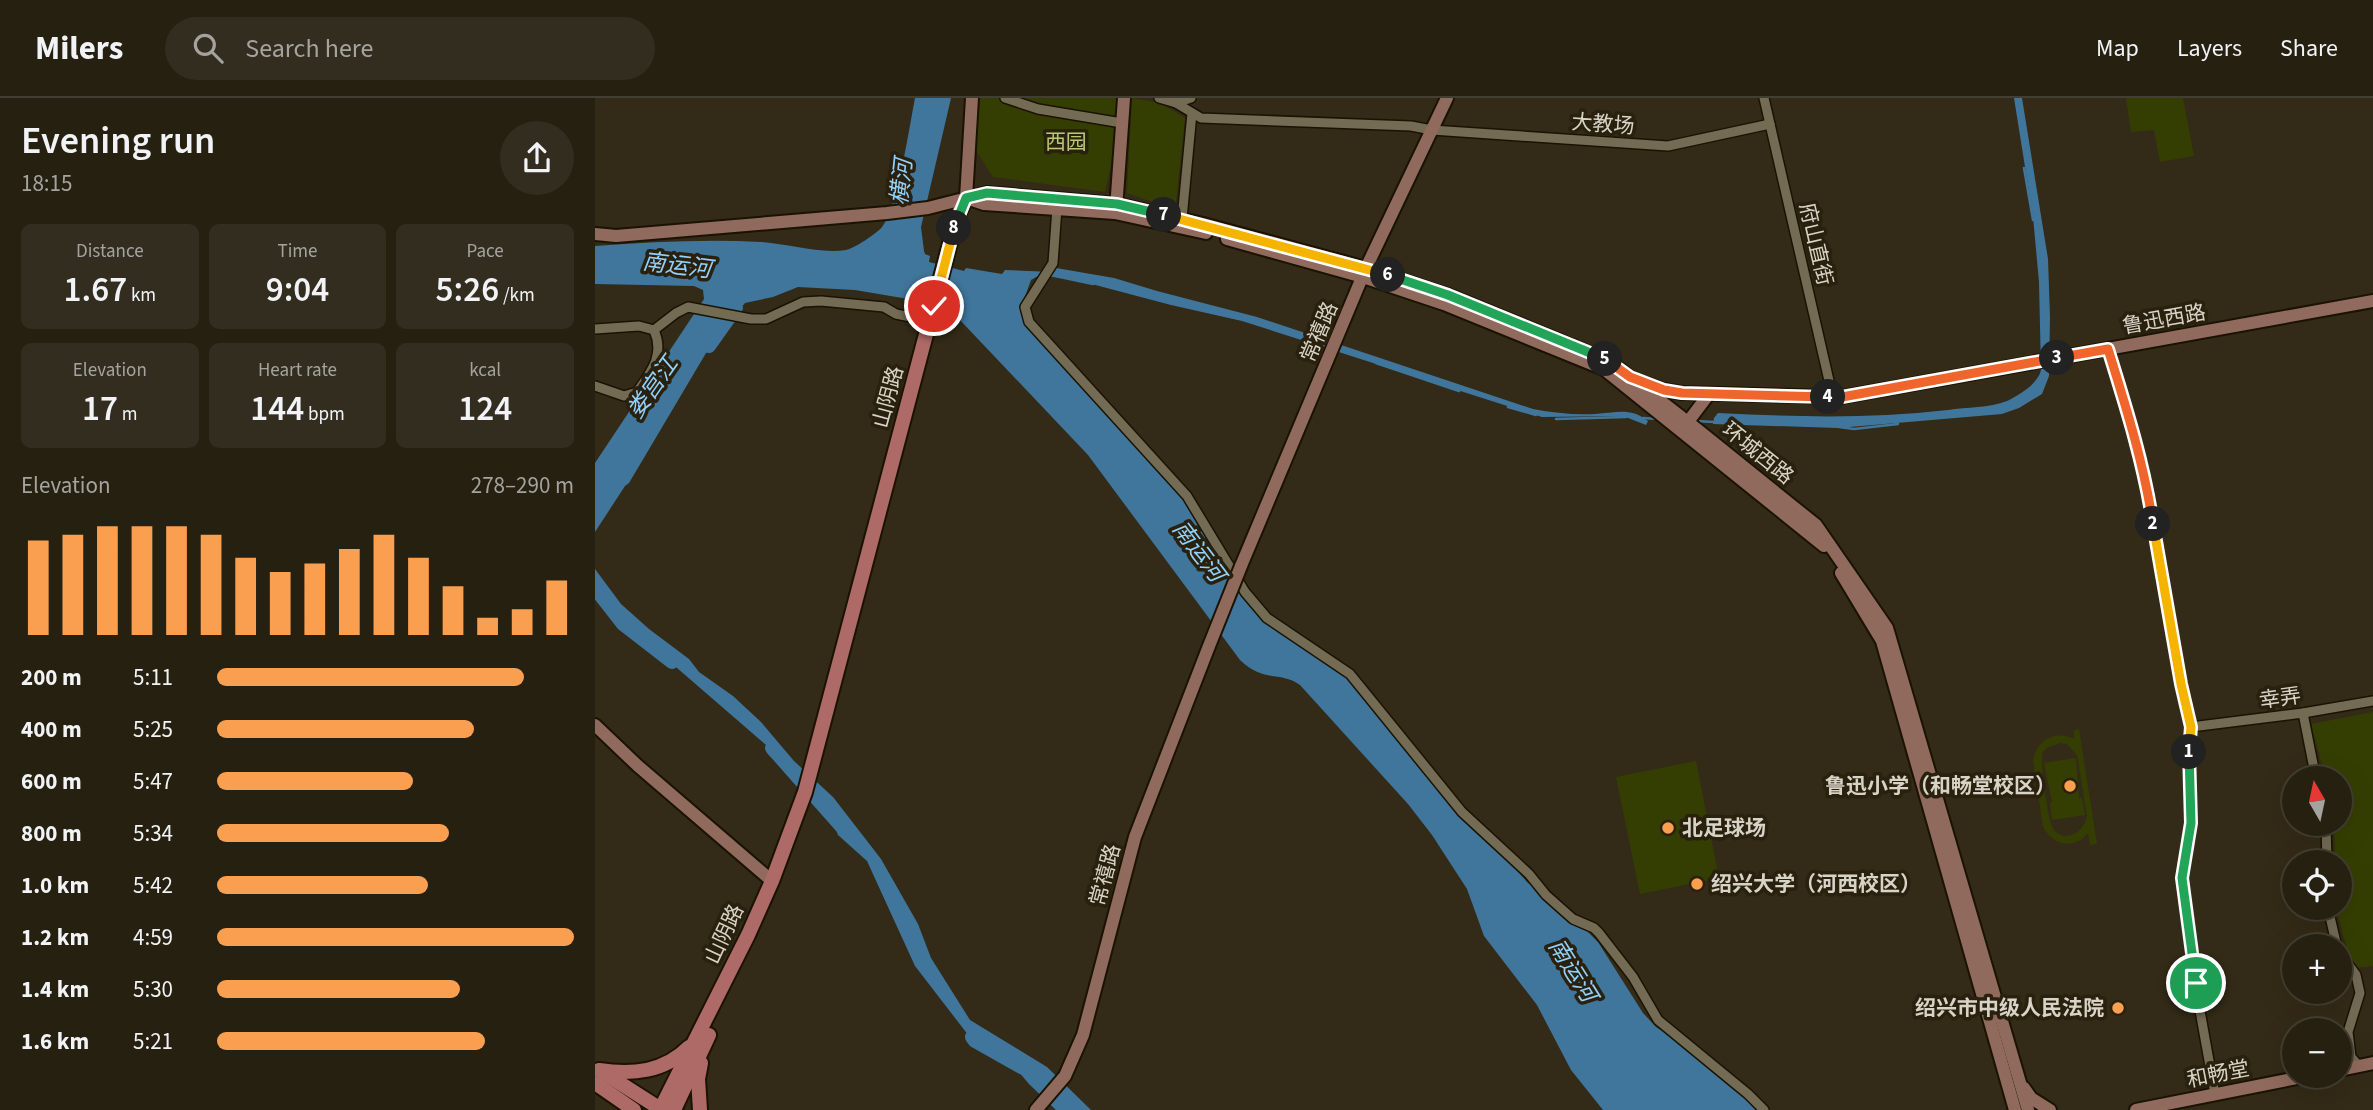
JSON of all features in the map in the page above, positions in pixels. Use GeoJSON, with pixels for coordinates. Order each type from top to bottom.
{"type":"FeatureCollection","features":[{"type":"Feature","properties":{"kind":"main road"},"geometry":{"type":"LineString","coordinates":[[595,234],[616,236],[887,213],[928,208],[966,198],[972,98]]}},
{"type":"Feature","properties":{"kind":"main road"},"geometry":{"type":"LineString","coordinates":[[1116,209],[1124,98]]}},
{"type":"Feature","properties":{"kind":"main road","name":"常禧路"},"geometry":{"type":"LineString","coordinates":[[1039,1106],[1065,1076],[1083,1035],[1135,837],[1241,566],[1364,273],[1447,98]]}},
{"type":"Feature","properties":{"kind":"main road","name":"环城西路"},"geometry":{"type":"LineString","coordinates":[[966,198],[987,193],[1182,219],[1364,273],[1604,369],[1655,408],[1691,431]]}},
{"type":"Feature","properties":{"kind":"main road","name":"环城西路"},"geometry":{"type":"LineString","coordinates":[[966,198],[984,204],[1116,209],[1448,295],[1609,361],[1670,409],[1691,431],[1823,544],[1882,641],[2010,1071],[2028,1110]]}},
{"type":"Feature","properties":{"kind":"main road","name":"山阴路"},"geometry":{"type":"LineString","coordinates":[[661,1110],[700,1042],[764,918],[810,789],[949,262],[957,216],[966,198]]}},
{"type":"Feature","properties":{"kind":"main road","name":"鲁迅西路"},"geometry":{"type":"LineString","coordinates":[[1630,377],[1664,390],[1709,394],[1833,397],[2373,301]]}},
{"type":"Feature","properties":{"kind":"main road","name":"山阴路"},"geometry":{"type":"LineString","coordinates":[[674,1110],[700,1042],[810,789],[930,321],[937,308]]}},
{"type":"Feature","properties":{"kind":"main road"},"geometry":{"type":"LineString","coordinates":[[1691,431],[1709,394]]}},
{"type":"Feature","properties":{"kind":"main road"},"geometry":{"type":"LineString","coordinates":[[595,725],[772,881]]}},
{"type":"Feature","properties":{"kind":"main road"},"geometry":{"type":"LineString","coordinates":[[596,1076],[660,1067],[700,1042]]}},
{"type":"Feature","properties":{"kind":"main road"},"geometry":{"type":"LineString","coordinates":[[700,1042],[700,1110]]}},
{"type":"Feature","properties":{"kind":"main road"},"geometry":{"type":"LineString","coordinates":[[2352,1067],[2373,1063]]}},
{"type":"Feature","properties":{"kind":"main road"},"geometry":{"type":"LineString","coordinates":[[2005,1110],[2010,1071]]}},
{"type":"Feature","properties":{"kind":"main road"},"geometry":{"type":"LineString","coordinates":[[2010,1071],[2031,1098],[2050,1110]]}},
{"type":"Feature","properties":{"kind":"main road","name":"环城西路"},"geometry":{"type":"LineString","coordinates":[[2010,1071],[2015,1110]]}},
{"type":"Feature","properties":{"kind":"main road"},"geometry":{"type":"LineString","coordinates":[[596,1076],[661,1110]]}},
{"type":"Feature","properties":{"kind":"main road"},"geometry":{"type":"LineString","coordinates":[[596,1076],[612,1110]]}},
{"type":"Feature","properties":{"kind":"main road"},"geometry":{"type":"LineString","coordinates":[[596,1076],[634,1110]]}},
{"type":"Feature","properties":{"kind":"main road","name":"和畅堂"},"geometry":{"type":"LineString","coordinates":[[2137,1110],[2282,1081]]}},
{"type":"Feature","properties":{"kind":"street"},"geometry":{"type":"LineString","coordinates":[[1005,98],[1038,109],[1122,123]]}},
{"type":"Feature","properties":{"kind":"street"},"geometry":{"type":"LineString","coordinates":[[1159,98],[1176,103],[1192,113],[1182,219]]}},
{"type":"Feature","properties":{"kind":"street","name":"府山直街"},"geometry":{"type":"LineString","coordinates":[[1764,98],[1833,397]]}},
{"type":"Feature","properties":{"kind":"street"},"geometry":{"type":"LineString","coordinates":[[1176,103],[1191,99]]}},
{"type":"Feature","properties":{"kind":"street","name":"大教场"},"geometry":{"type":"LineString","coordinates":[[1192,113],[1201,118],[1411,126],[1432,130],[1668,146],[1770,124]]}},
{"type":"Feature","properties":{"kind":"street"},"geometry":{"type":"LineString","coordinates":[[1057,208],[1053,263],[1025,307],[1029,322],[1187,496],[1245,592],[1266,618],[1350,674],[1462,812],[1529,873],[1546,895],[1573,919],[1599,933],[1633,977],[1658,1020],[1764,1110]]}},
{"type":"Feature","properties":{"kind":"street"},"geometry":{"type":"LineString","coordinates":[[654,330],[682,309],[698,307],[766,319],[803,302],[821,301],[884,307],[896,314],[930,321]]}},
{"type":"Feature","properties":{"kind":"street"},"geometry":{"type":"LineString","coordinates":[[595,329],[639,326],[654,330]]}},
{"type":"Feature","properties":{"kind":"street"},"geometry":{"type":"LineString","coordinates":[[595,386],[624,396],[637,392],[655,366],[659,355],[659,344],[654,330]]}},
{"type":"Feature","properties":{"kind":"street"},"geometry":{"type":"LineString","coordinates":[[2108,349],[2148,489],[2181,684],[2191,727],[2188,763],[2191,823],[2182,878],[2215,1094]]}},
{"type":"Feature","properties":{"kind":"street","name":"幸弄"},"geometry":{"type":"LineString","coordinates":[[2191,727],[2373,701]]}},
{"type":"Feature","properties":{"kind":"street"},"geometry":{"type":"LineString","coordinates":[[2303,713],[2313,766]]}},
{"type":"Feature","properties":{"kind":"street"},"geometry":{"type":"LineString","coordinates":[[2352,970],[2360,993],[2347,1032],[2351,1057],[2359,1066]]}},
{"type":"Feature","properties":{"kind":"green space","name":"西园"},"geometry":{"type":"Polygon","coordinates":[[[978,98],[1118,98],[1115,147],[1105,192],[993,177],[977,152],[978,98]]]}},
{"type":"Feature","properties":{"kind":"green space"},"geometry":{"type":"Polygon","coordinates":[[[1132,98],[1160,103],[1185,118],[1175,210],[1127,193],[1132,98]]]}},
{"type":"Feature","properties":{"kind":"green space"},"geometry":{"type":"Polygon","coordinates":[[[2126,98],[2183,98],[2194,156],[2160,162],[2154,130],[2131,132],[2126,98]]]}},
{"type":"Feature","properties":{"kind":"green space"},"geometry":{"type":"Polygon","coordinates":[[[2373,712],[2373,966],[2356,968],[2352,960],[2352,934],[2343,934],[2339,920],[2352,920],[2352,850],[2335,850],[2334,836],[2352,836],[2352,766],[2322,766],[2311,724],[2373,712]]]}},
{"type":"Feature","properties":{"kind":"green space"},"geometry":{"type":"Polygon","coordinates":[[[2079,729],[2097,844],[2090,845],[2088,833],[2077,842],[2064,844],[2053,838],[2043,827],[2033,760],[2035,753],[2048,738],[2067,736],[2074,739],[2074,730],[2079,729]],[[2060,743],[2046,748],[2042,756],[2049,817],[2054,830],[2064,836],[2079,831],[2087,816],[2077,755],[2067,744],[2060,743]]]}},
{"type":"Feature","properties":{"kind":"green space"},"geometry":{"type":"Polygon","coordinates":[[[2076,758],[2079,798],[2082,798],[2085,815],[2052,820],[2052,802],[2044,763],[2076,758]]]}},
{"type":"Feature","properties":{"kind":"green space","name":"北足球场"},"geometry":{"type":"Polygon","coordinates":[[[1696,761],[1719,878],[1640,894],[1616,777],[1696,761]]]}},
{"type":"Feature","properties":{"kind":"water"},"geometry":{"type":"Polygon","coordinates":[[[915,98],[951,98],[921,227],[924,251],[930,256],[929,262],[964,271],[966,268],[1002,274],[1005,270],[1054,272],[1056,268],[1114,278],[1257,317],[1533,409],[1580,414],[1629,412],[1648,421],[1646,425],[1623,416],[1542,417],[1242,321],[1069,278],[1038,276],[1031,280],[1023,302],[1022,310],[1182,493],[1254,604],[1338,665],[1527,882],[1598,942],[1643,1013],[1656,1027],[1677,1040],[1761,1110],[1603,1110],[1571,1070],[1537,1005],[1484,936],[1467,889],[1408,804],[1300,685],[1286,678],[1257,672],[1240,660],[1088,455],[950,312],[920,301],[855,290],[798,287],[773,297],[745,303],[729,322],[725,321],[629,483],[595,532],[595,463],[704,299],[703,290],[694,286],[595,284],[595,246],[720,241],[761,242],[825,251],[850,249],[875,233],[888,218],[902,166],[915,98]]]}},
{"type":"Feature","properties":{"kind":"water"},"geometry":{"type":"Polygon","coordinates":[[[2014,98],[2022,98],[2048,259],[2049,376],[2042,394],[2019,408],[2002,414],[1838,428],[1713,424],[1718,413],[1861,416],[1985,406],[2007,401],[2032,384],[2041,370],[2039,282],[2033,217],[2014,98]]]}},
{"type":"Feature","properties":{"kind":"water"},"geometry":{"type":"Polygon","coordinates":[[[595,569],[621,604],[689,659],[699,672],[733,696],[761,722],[794,761],[833,797],[881,859],[918,924],[931,958],[970,1020],[1047,1067],[1091,1110],[1056,1110],[1007,1058],[972,1040],[915,966],[867,861],[838,835],[828,809],[773,751],[595,597],[595,569]]]}},
{"type":"Feature","properties":{"kind":"waterway"},"geometry":{"type":"LineString","coordinates":[[2024,168],[2033,220]]}},
{"type":"Feature","properties":{"kind":"waterway"},"geometry":{"type":"LineString","coordinates":[[1055,276],[1093,284]]}},
{"type":"Feature","properties":{"kind":"waterway","name":"娄宫江"},"geometry":{"type":"LineString","coordinates":[[709,346],[736,308]]}},
{"type":"Feature","properties":{"kind":"waterway"},"geometry":{"type":"LineString","coordinates":[[1376,363],[1459,391]]}},
{"type":"Feature","properties":{"kind":"waterway"},"geometry":{"type":"LineString","coordinates":[[1508,407],[1536,415]]}},
{"type":"Feature","properties":{"kind":"waterway"},"geometry":{"type":"LineString","coordinates":[[1556,419],[1626,417]]}},
{"type":"Feature","properties":{"kind":"waterway"},"geometry":{"type":"LineString","coordinates":[[1643,418],[1658,419]]}},
{"type":"Feature","properties":{"kind":"waterway"},"geometry":{"type":"LineString","coordinates":[[1696,421],[1714,422]]}},
{"type":"Feature","properties":{"kind":"waterway"},"geometry":{"type":"LineString","coordinates":[[1839,427],[1854,429],[1898,424]]}},
{"type":"Feature","properties":{"kind":"waterway"},"geometry":{"type":"LineString","coordinates":[[595,588],[623,624],[672,662]]}},
{"type":"Feature","properties":{"kind":"waterway"},"geometry":{"type":"LineString","coordinates":[[772,748],[842,827]]}},
{"type":"Feature","properties":{"kind":"waterway"},"geometry":{"type":"LineString","coordinates":[[972,1037],[1023,1068]]}},
{"type":"Feature","properties":{"kind":"place","name":"鲁迅小学（和畅堂校区）"},"geometry":{"type":"Point","coordinates":[2070,786]}},
{"type":"Feature","properties":{"kind":"place","name":"北足球场"},"geometry":{"type":"Point","coordinates":[1668,828]}},
{"type":"Feature","properties":{"kind":"place","name":"绍兴大学（河西校区）"},"geometry":{"type":"Point","coordinates":[1697,884]}},
{"type":"Feature","properties":{"kind":"place","name":"绍兴市中级人民法院"},"geometry":{"type":"Point","coordinates":[2118,1008]}},
{"type":"Feature","properties":{"kind":"route"},"geometry":{"type":"LineString","coordinates":[[934,306],[957,216],[966,198],[987,193],[1117,204],[1366,268],[1448,295],[1609,361],[1630,377],[1664,390],[1682,393],[1842,397],[2108,349],[2148,489],[2181,684],[2191,727],[2188,763],[2191,823],[2182,878],[2196,983]]}},
{"type":"Feature","properties":{"kind":"water label","name":"横河"},"geometry":{"type":"Point","coordinates":[901,182]}},
{"type":"Feature","properties":{"kind":"water label","name":"南运河"},"geometry":{"type":"Point","coordinates":[677,265]}},
{"type":"Feature","properties":{"kind":"water label","name":"南运河"},"geometry":{"type":"Point","coordinates":[1199,551]}},
{"type":"Feature","properties":{"kind":"water label","name":"南运河"},"geometry":{"type":"Point","coordinates":[1573,970]}}]}
